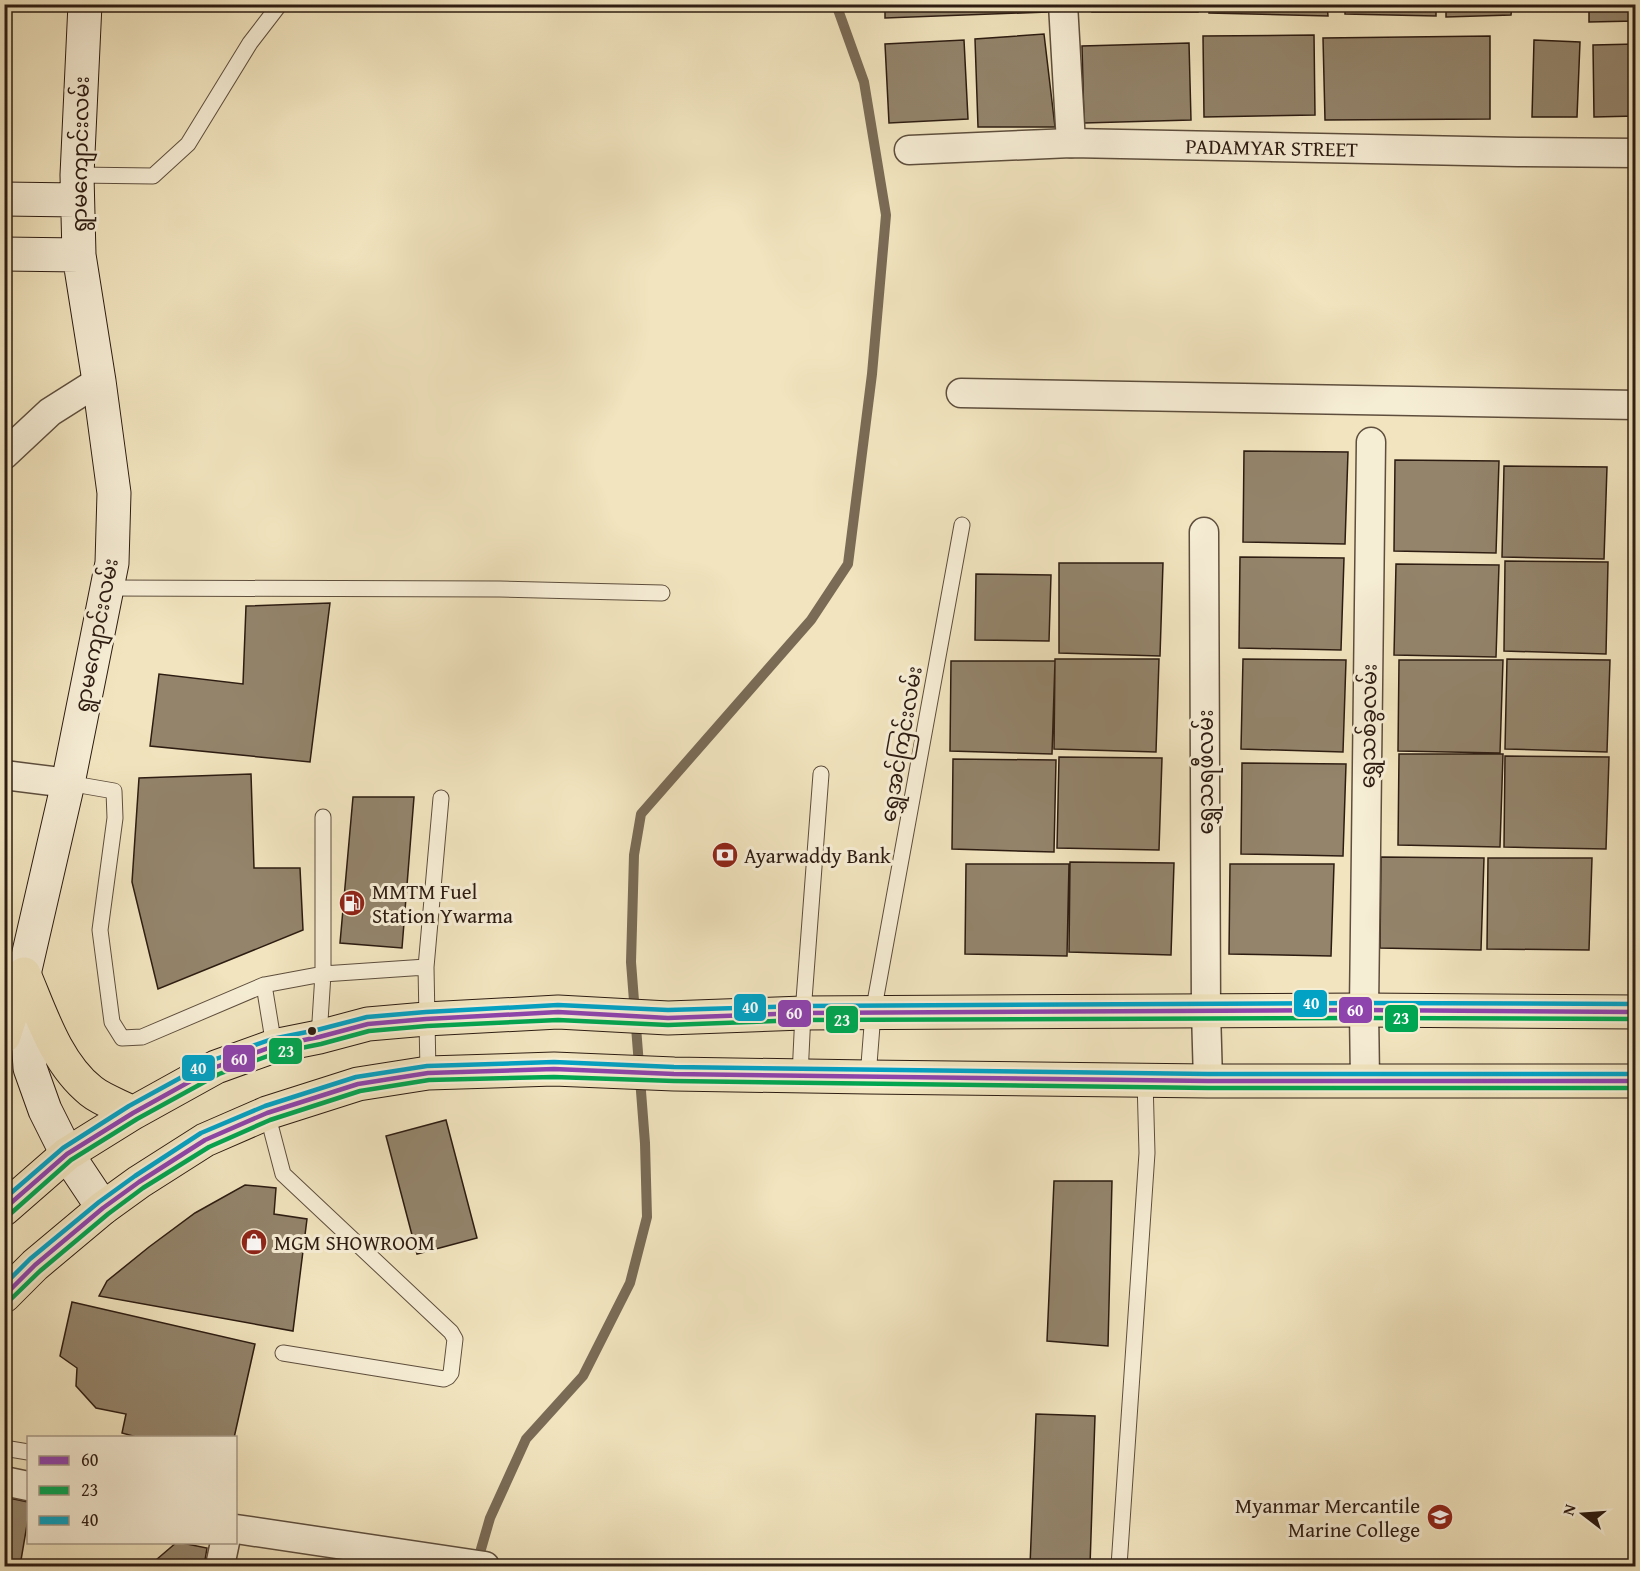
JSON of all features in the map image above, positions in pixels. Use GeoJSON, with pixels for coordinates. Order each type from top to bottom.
{"type":"FeatureCollection","features":[{"type":"Feature","properties":{"kind":"main road","name":"ရွာမကျောင်းလမ်း"},"geometry":{"type":"LineString","coordinates":[[85,4],[77,187],[79,255],[114,493],[112,563],[68,783],[24,974],[30,1068],[45,1110],[67,1154],[103,1208]]}},
{"type":"Feature","properties":{"kind":"main road"},"geometry":{"type":"LineString","coordinates":[[4,199],[77,187]]}},
{"type":"Feature","properties":{"kind":"main road"},"geometry":{"type":"LineString","coordinates":[[4,254],[79,255]]}},
{"type":"Feature","properties":{"kind":"main road"},"geometry":{"type":"LineString","coordinates":[[4,1036],[24,974]]}},
{"type":"Feature","properties":{"kind":"main road"},"geometry":{"type":"LineString","coordinates":[[24,974],[50,1034],[67,1065],[92,1092],[133,1113]]}},
{"type":"Feature","properties":{"kind":"main road"},"geometry":{"type":"LineString","coordinates":[[4,1209],[67,1154],[133,1113],[216,1067],[274,1046],[368,1024],[558,1012],[668,1017],[873,1012],[1635,1012]]}},
{"type":"Feature","properties":{"kind":"main road"},"geometry":{"type":"LineString","coordinates":[[4,1296],[35,1265],[103,1208],[205,1140],[267,1113],[358,1084],[428,1073],[554,1069],[674,1074],[1208,1081],[1635,1081]]}},
{"type":"Feature","properties":{"kind":"street"},"geometry":{"type":"LineString","coordinates":[[1063,4],[1071,143]]}},
{"type":"Feature","properties":{"kind":"street","name":"PADAMYAR STREET"},"geometry":{"type":"LineString","coordinates":[[909,150],[1071,143],[1635,153]]}},
{"type":"Feature","properties":{"kind":"street"},"geometry":{"type":"LineString","coordinates":[[4,455],[50,412],[99,381]]}},
{"type":"Feature","properties":{"kind":"street"},"geometry":{"type":"LineString","coordinates":[[961,393],[1635,405]]}},
{"type":"Feature","properties":{"kind":"street","name":"ရွှေသစ်ခွလမ်း"},"geometry":{"type":"LineString","coordinates":[[1365,1080],[1371,442]]}},
{"type":"Feature","properties":{"kind":"street","name":"ရွှေသရဖီလမ်း"},"geometry":{"type":"LineString","coordinates":[[1204,532],[1208,1081]]}},
{"type":"Feature","properties":{"kind":"street"},"geometry":{"type":"LineString","coordinates":[[4,775],[68,783]]}},
{"type":"Feature","properties":{"kind":"street"},"geometry":{"type":"LineString","coordinates":[[4,1481],[27,1486]]}},
{"type":"Feature","properties":{"kind":"street"},"geometry":{"type":"LineString","coordinates":[[237,1529],[485,1566]]}},
{"type":"Feature","properties":{"kind":"street"},"geometry":{"type":"LineString","coordinates":[[220,1566],[225,1544]]}},
{"type":"Feature","properties":{"kind":"lane"},"geometry":{"type":"LineString","coordinates":[[77,187],[153,176],[188,144],[250,43],[280,4]]}},
{"type":"Feature","properties":{"kind":"lane","name":"ရွှေအင်ကြင်းလမ်း"},"geometry":{"type":"LineString","coordinates":[[867,1077],[873,1012],[962,525]]}},
{"type":"Feature","properties":{"kind":"lane"},"geometry":{"type":"LineString","coordinates":[[107,588],[500,589],[662,593]]}},
{"type":"Feature","properties":{"kind":"lane"},"geometry":{"type":"LineString","coordinates":[[800,1076],[820,774]]}},
{"type":"Feature","properties":{"kind":"lane"},"geometry":{"type":"LineString","coordinates":[[68,783],[114,791],[115,818],[100,930],[112,1022],[122,1038],[142,1037],[264,985],[323,974],[426,967]]}},
{"type":"Feature","properties":{"kind":"lane"},"geometry":{"type":"LineString","coordinates":[[428,1073],[426,967],[441,798]]}},
{"type":"Feature","properties":{"kind":"lane"},"geometry":{"type":"LineString","coordinates":[[319,1037],[323,974],[323,817]]}},
{"type":"Feature","properties":{"kind":"lane"},"geometry":{"type":"LineString","coordinates":[[264,985],[274,1046]]}},
{"type":"Feature","properties":{"kind":"lane"},"geometry":{"type":"LineString","coordinates":[[1119,1566],[1147,1154],[1145,1080]]}},
{"type":"Feature","properties":{"kind":"lane"},"geometry":{"type":"LineString","coordinates":[[267,1113],[283,1174],[451,1332],[455,1339],[451,1373],[444,1379],[283,1353]]}},
{"type":"Feature","properties":{"kind":"lane"},"geometry":{"type":"LineString","coordinates":[[4,1448],[27,1452]]}},
{"type":"Feature","properties":{"kind":"building"},"geometry":{"type":"Polygon","coordinates":[[[885,4],[1047,4],[1047,12],[885,18],[885,4]]]}},
{"type":"Feature","properties":{"kind":"building"},"geometry":{"type":"Polygon","coordinates":[[[1092,4],[1198,4],[1198,12],[1092,12],[1092,4]]]}},
{"type":"Feature","properties":{"kind":"building"},"geometry":{"type":"Polygon","coordinates":[[[1210,4],[1327,4],[1328,16],[1209,13],[1210,4]]]}},
{"type":"Feature","properties":{"kind":"building"},"geometry":{"type":"Polygon","coordinates":[[[1345,4],[1436,4],[1436,16],[1345,14],[1345,4]]]}},
{"type":"Feature","properties":{"kind":"building"},"geometry":{"type":"Polygon","coordinates":[[[1446,4],[1512,4],[1511,15],[1446,17],[1446,4]]]}},
{"type":"Feature","properties":{"kind":"building"},"geometry":{"type":"Polygon","coordinates":[[[1589,4],[1636,4],[1636,21],[1589,22],[1589,4]]]}},
{"type":"Feature","properties":{"kind":"building"},"geometry":{"type":"Polygon","coordinates":[[[1044,34],[1055,127],[978,127],[975,39],[1044,34]]]}},
{"type":"Feature","properties":{"kind":"building"},"geometry":{"type":"Polygon","coordinates":[[[1314,35],[1315,115],[1204,117],[1203,36],[1314,35]]]}},
{"type":"Feature","properties":{"kind":"building"},"geometry":{"type":"Polygon","coordinates":[[[1490,36],[1490,119],[1325,120],[1323,38],[1490,36]]]}},
{"type":"Feature","properties":{"kind":"building"},"geometry":{"type":"Polygon","coordinates":[[[964,40],[968,119],[889,123],[885,44],[964,40]]]}},
{"type":"Feature","properties":{"kind":"building"},"geometry":{"type":"Polygon","coordinates":[[[1534,40],[1580,42],[1577,117],[1532,117],[1534,40]]]}},
{"type":"Feature","properties":{"kind":"building"},"geometry":{"type":"Polygon","coordinates":[[[1189,43],[1191,120],[1084,123],[1082,46],[1189,43]]]}},
{"type":"Feature","properties":{"kind":"building"},"geometry":{"type":"Polygon","coordinates":[[[1636,44],[1636,116],[1594,117],[1593,45],[1636,44]]]}},
{"type":"Feature","properties":{"kind":"building"},"geometry":{"type":"Polygon","coordinates":[[[1244,451],[1348,452],[1345,544],[1243,542],[1244,451]]]}},
{"type":"Feature","properties":{"kind":"building"},"geometry":{"type":"Polygon","coordinates":[[[1395,460],[1499,461],[1496,553],[1394,551],[1395,460]]]}},
{"type":"Feature","properties":{"kind":"building"},"geometry":{"type":"Polygon","coordinates":[[[1504,466],[1607,467],[1604,559],[1502,557],[1504,466]]]}},
{"type":"Feature","properties":{"kind":"building"},"geometry":{"type":"Polygon","coordinates":[[[1240,557],[1344,558],[1341,650],[1239,648],[1240,557]]]}},
{"type":"Feature","properties":{"kind":"building"},"geometry":{"type":"Polygon","coordinates":[[[1505,561],[1608,562],[1606,654],[1504,651],[1505,561]]]}},
{"type":"Feature","properties":{"kind":"building"},"geometry":{"type":"Polygon","coordinates":[[[1059,563],[1163,563],[1160,656],[1059,653],[1059,563]]]}},
{"type":"Feature","properties":{"kind":"building"},"geometry":{"type":"Polygon","coordinates":[[[1396,564],[1499,565],[1496,657],[1394,655],[1396,564]]]}},
{"type":"Feature","properties":{"kind":"building"},"geometry":{"type":"Polygon","coordinates":[[[976,574],[1051,575],[1049,641],[975,640],[976,574]]]}},
{"type":"Feature","properties":{"kind":"building"},"geometry":{"type":"Polygon","coordinates":[[[330,603],[310,762],[150,746],[159,674],[243,684],[246,606],[330,603]]]}},
{"type":"Feature","properties":{"kind":"building"},"geometry":{"type":"Polygon","coordinates":[[[1055,659],[1159,659],[1156,752],[1054,749],[1055,659]]]}},
{"type":"Feature","properties":{"kind":"building"},"geometry":{"type":"Polygon","coordinates":[[[1243,659],[1346,660],[1343,752],[1241,749],[1243,659]]]}},
{"type":"Feature","properties":{"kind":"building"},"geometry":{"type":"Polygon","coordinates":[[[1507,659],[1610,660],[1607,752],[1505,749],[1507,659]]]}},
{"type":"Feature","properties":{"kind":"building"},"geometry":{"type":"Polygon","coordinates":[[[1399,660],[1503,660],[1500,753],[1398,751],[1399,660]]]}},
{"type":"Feature","properties":{"kind":"building"},"geometry":{"type":"Polygon","coordinates":[[[951,661],[1055,661],[1052,754],[950,751],[951,661]]]}},
{"type":"Feature","properties":{"kind":"building"},"geometry":{"type":"Polygon","coordinates":[[[1399,754],[1503,754],[1500,847],[1398,845],[1399,754]]]}},
{"type":"Feature","properties":{"kind":"building"},"geometry":{"type":"Polygon","coordinates":[[[1505,756],[1609,757],[1606,849],[1504,847],[1505,756]]]}},
{"type":"Feature","properties":{"kind":"building"},"geometry":{"type":"Polygon","coordinates":[[[1059,757],[1162,758],[1159,850],[1057,848],[1059,757]]]}},
{"type":"Feature","properties":{"kind":"building"},"geometry":{"type":"Polygon","coordinates":[[[953,759],[1056,760],[1054,852],[952,849],[953,759]]]}},
{"type":"Feature","properties":{"kind":"building"},"geometry":{"type":"Polygon","coordinates":[[[1242,763],[1346,764],[1343,856],[1241,854],[1242,763]]]}},
{"type":"Feature","properties":{"kind":"building"},"geometry":{"type":"Polygon","coordinates":[[[251,774],[254,868],[300,868],[303,930],[158,989],[132,882],[139,778],[251,774]]]}},
{"type":"Feature","properties":{"kind":"building"},"geometry":{"type":"Polygon","coordinates":[[[353,797],[414,797],[402,948],[340,943],[353,797]]]}},
{"type":"Feature","properties":{"kind":"building"},"geometry":{"type":"Polygon","coordinates":[[[1381,857],[1484,858],[1481,950],[1380,948],[1381,857]]]}},
{"type":"Feature","properties":{"kind":"building"},"geometry":{"type":"Polygon","coordinates":[[[1488,858],[1592,858],[1589,950],[1487,949],[1488,858]]]}},
{"type":"Feature","properties":{"kind":"building"},"geometry":{"type":"Polygon","coordinates":[[[1070,862],[1174,863],[1171,955],[1069,952],[1070,862]]]}},
{"type":"Feature","properties":{"kind":"building"},"geometry":{"type":"Polygon","coordinates":[[[966,864],[1069,864],[1067,956],[965,954],[966,864]]]}},
{"type":"Feature","properties":{"kind":"building"},"geometry":{"type":"Polygon","coordinates":[[[1230,864],[1334,864],[1331,956],[1229,954],[1230,864]]]}},
{"type":"Feature","properties":{"kind":"building"},"geometry":{"type":"Polygon","coordinates":[[[446,1120],[477,1238],[417,1254],[386,1136],[446,1120]]]}},
{"type":"Feature","properties":{"kind":"building"},"geometry":{"type":"Polygon","coordinates":[[[1054,1181],[1112,1181],[1108,1346],[1047,1341],[1054,1181]]]}},
{"type":"Feature","properties":{"kind":"building"},"geometry":{"type":"Polygon","coordinates":[[[245,1185],[276,1188],[274,1214],[307,1219],[293,1331],[99,1296],[107,1281],[149,1247],[195,1213],[245,1185]]]}},
{"type":"Feature","properties":{"kind":"building"},"geometry":{"type":"Polygon","coordinates":[[[72,1302],[255,1344],[234,1436],[133,1436],[122,1433],[126,1414],[96,1408],[76,1386],[77,1368],[60,1356],[72,1302]]]}},
{"type":"Feature","properties":{"kind":"building"},"geometry":{"type":"Polygon","coordinates":[[[1036,1414],[1095,1416],[1090,1566],[1030,1566],[1036,1414]]]}},
{"type":"Feature","properties":{"kind":"building"},"geometry":{"type":"Polygon","coordinates":[[[4,1497],[27,1502],[27,1525],[20,1566],[4,1566],[4,1497]]]}},
{"type":"Feature","properties":{"kind":"building"},"geometry":{"type":"Polygon","coordinates":[[[175,1544],[207,1548],[204,1566],[149,1566],[175,1544]]]}},
{"type":"Feature","properties":{"kind":"waterway"},"geometry":{"type":"LineString","coordinates":[[477,1563],[490,1518],[526,1439],[583,1376],[630,1283],[647,1217],[645,1143],[631,962],[634,855],[641,814],[811,620],[848,564],[872,374],[886,215],[864,82],[836,4]]}},
{"type":"Feature","properties":{"kind":"transit line","name":"40"},"geometry":{"type":"LineString","coordinates":[[4,1199],[63,1148],[129,1106],[213,1060],[272,1039],[367,1017],[558,1005],[668,1010],[803,1006],[1636,1004]]}},
{"type":"Feature","properties":{"kind":"transit line","name":"60"},"geometry":{"type":"LineString","coordinates":[[4,1209],[67,1154],[133,1113],[216,1067],[274,1046],[368,1024],[558,1012],[668,1018],[803,1013],[1364,1010],[1636,1012]]}},
{"type":"Feature","properties":{"kind":"transit line","name":"23"},"geometry":{"type":"LineString","coordinates":[[9,1215],[71,1160],[137,1119],[219,1074],[276,1053],[369,1031],[558,1020],[668,1025],[803,1020],[1636,1019]]}},
{"type":"Feature","properties":{"kind":"transit line","name":"40"},"geometry":{"type":"LineString","coordinates":[[4,1285],[30,1259],[99,1202],[201,1133],[265,1106],[356,1077],[427,1066],[554,1062],[674,1067],[1208,1074],[1636,1074]]}},
{"type":"Feature","properties":{"kind":"transit line","name":"60"},"geometry":{"type":"LineString","coordinates":[[4,1296],[35,1265],[103,1208],[205,1140],[267,1113],[358,1084],[428,1073],[554,1069],[674,1074],[1208,1081],[1636,1081]]}},
{"type":"Feature","properties":{"kind":"transit line","name":"23"},"geometry":{"type":"LineString","coordinates":[[9,1301],[40,1271],[108,1214],[143,1188],[209,1147],[270,1120],[360,1091],[429,1080],[554,1077],[674,1081],[1208,1088],[1636,1088]]}},
{"type":"Feature","properties":{"kind":"place","name":"Ayarwaddy Bank"},"geometry":{"type":"Point","coordinates":[725,855]}},
{"type":"Feature","properties":{"kind":"place","name":"MMTM Fuel Station Ywarma"},"geometry":{"type":"Point","coordinates":[352,903]}},
{"type":"Feature","properties":{"kind":"place","name":"MGM SHOWROOM"},"geometry":{"type":"Point","coordinates":[254,1242]}},
{"type":"Feature","properties":{"kind":"place","name":"Myanmar Mercantile Marine College"},"geometry":{"type":"Point","coordinates":[1440,1517]}}]}
